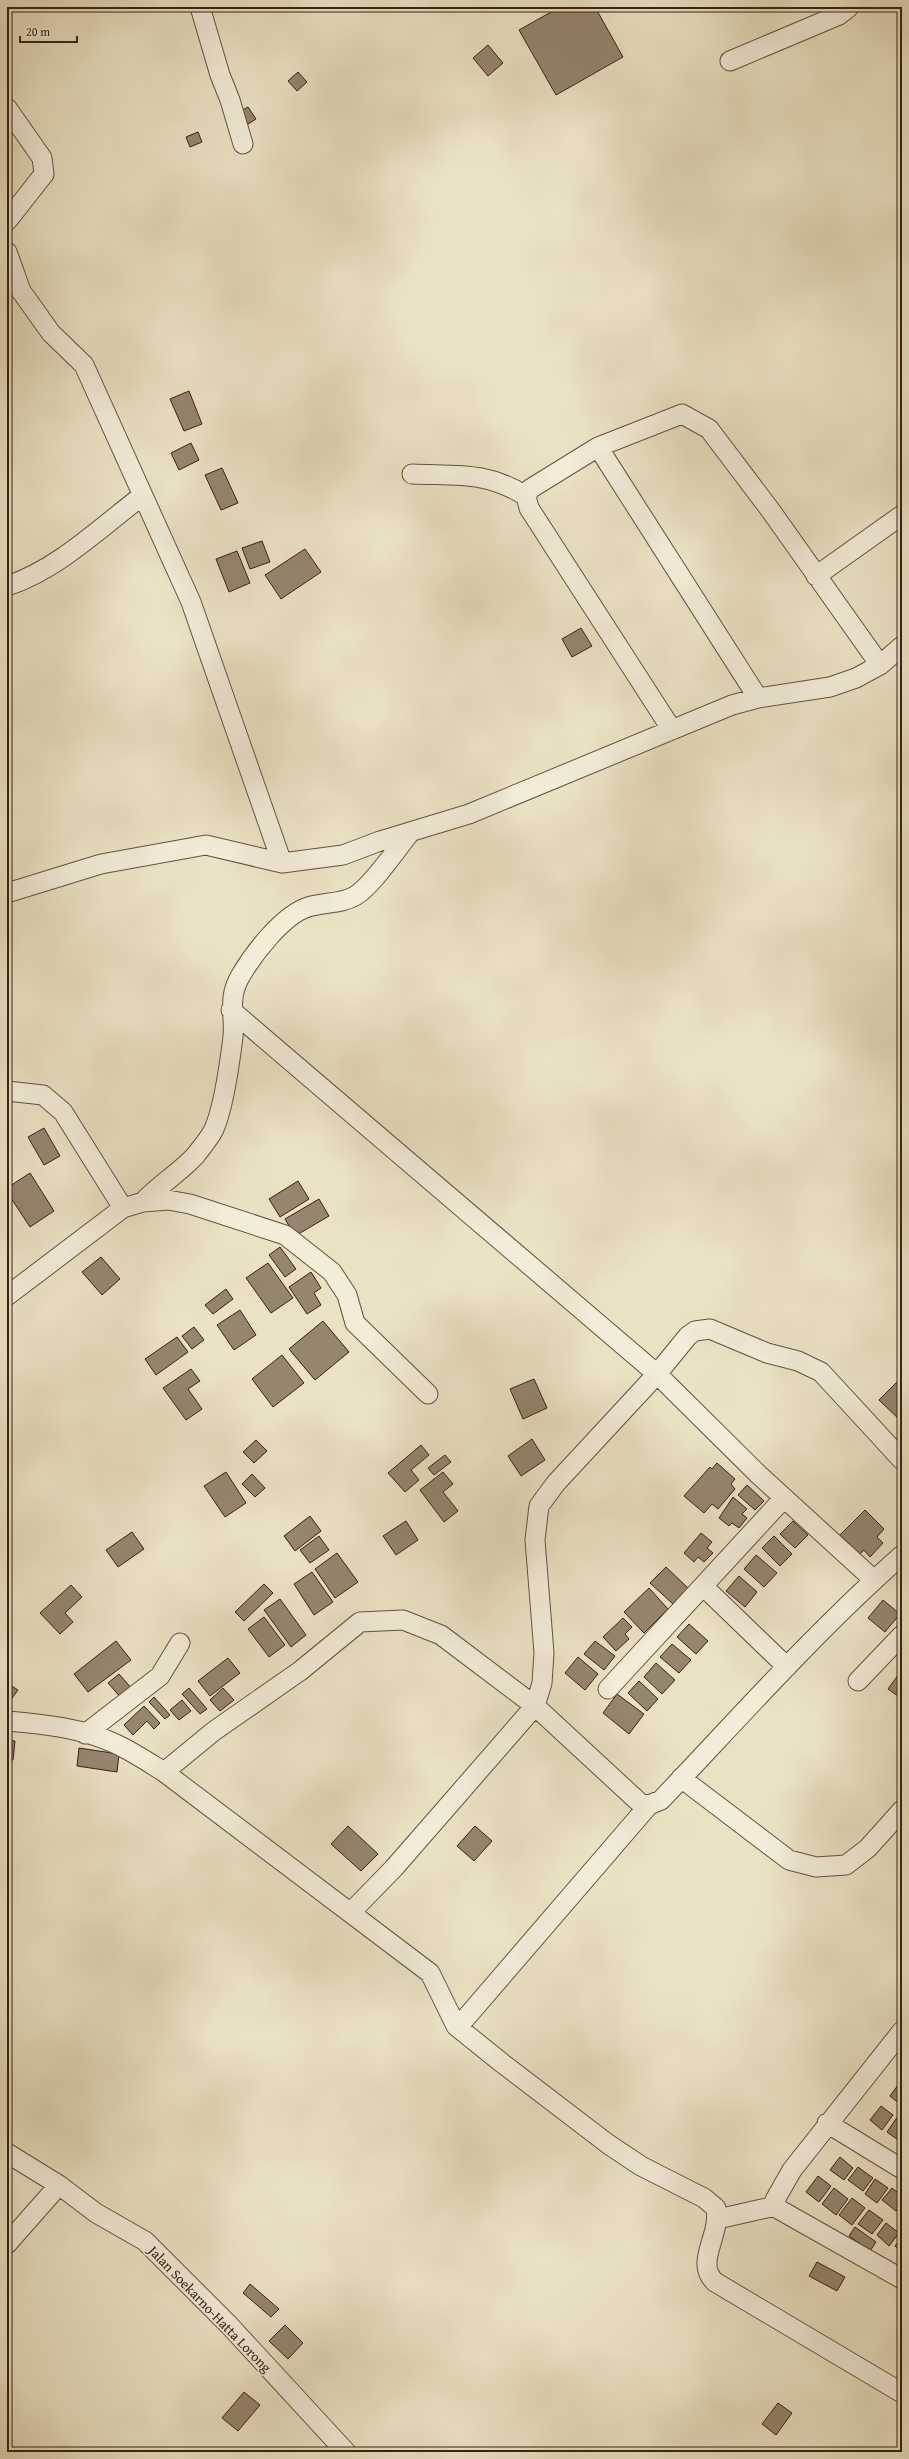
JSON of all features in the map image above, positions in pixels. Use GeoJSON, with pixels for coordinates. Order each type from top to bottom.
{"type":"FeatureCollection","features":[{"type":"Feature","properties":{"kind":"street"},"geometry":{"type":"LineString","coordinates":[[200,7],[220,75],[230,100],[243,144]]}},
{"type":"Feature","properties":{"kind":"street"},"geometry":{"type":"LineString","coordinates":[[730,61],[839,15],[849,7]]}},
{"type":"Feature","properties":{"kind":"street"},"geometry":{"type":"LineString","coordinates":[[7,108],[42,158],[44,174],[7,221]]}},
{"type":"Feature","properties":{"kind":"street"},"geometry":{"type":"LineString","coordinates":[[7,252],[21,291],[51,334],[84,365],[142,496],[192,602],[282,863]]}},
{"type":"Feature","properties":{"kind":"street"},"geometry":{"type":"LineString","coordinates":[[672,730],[529,508],[526,496],[530,489],[598,447],[682,414],[700,422],[714,435],[771,511],[880,665]]}},
{"type":"Feature","properties":{"kind":"street"},"geometry":{"type":"LineString","coordinates":[[598,447],[758,698]]}},
{"type":"Feature","properties":{"kind":"street"},"geometry":{"type":"LineString","coordinates":[[412,474],[488,478],[510,486],[526,496]]}},
{"type":"Feature","properties":{"kind":"street"},"geometry":{"type":"LineString","coordinates":[[7,586],[25,578],[74,550],[142,496]]}},
{"type":"Feature","properties":{"kind":"street"},"geometry":{"type":"LineString","coordinates":[[816,576],[902,515]]}},
{"type":"Feature","properties":{"kind":"street"},"geometry":{"type":"LineString","coordinates":[[7,893],[101,864],[206,845],[282,863],[344,855],[380,841],[409,834],[469,814],[732,705],[758,698],[830,688],[856,678],[880,665],[902,646]]}},
{"type":"Feature","properties":{"kind":"street"},"geometry":{"type":"LineString","coordinates":[[143,1202],[194,1157],[214,1129],[227,1075],[233,1035],[231,1010],[240,976],[275,932],[289,918],[307,907],[341,901],[356,895],[369,883],[409,834]]}},
{"type":"Feature","properties":{"kind":"street"},"geometry":{"type":"LineString","coordinates":[[231,1010],[658,1374],[784,1498],[874,1580]]}},
{"type":"Feature","properties":{"kind":"street"},"geometry":{"type":"LineString","coordinates":[[7,1091],[43,1096],[63,1112],[123,1208]]}},
{"type":"Feature","properties":{"kind":"street"},"geometry":{"type":"LineString","coordinates":[[7,1296],[123,1208],[143,1202],[168,1200],[190,1204],[285,1234],[332,1272],[347,1295],[356,1324],[428,1394]]}},
{"type":"Feature","properties":{"kind":"street"},"geometry":{"type":"LineString","coordinates":[[351,1912],[394,1868],[535,1706],[542,1683],[544,1653],[535,1540],[539,1506],[556,1483],[658,1374],[688,1336],[695,1331],[710,1329],[767,1353],[798,1361],[821,1372],[902,1460]]}},
{"type":"Feature","properties":{"kind":"street"},"geometry":{"type":"LineString","coordinates":[[608,1689],[704,1587],[784,1498]]}},
{"type":"Feature","properties":{"kind":"street"},"geometry":{"type":"LineString","coordinates":[[458,2027],[649,1805],[661,1800],[787,1667],[874,1580],[902,1555]]}},
{"type":"Feature","properties":{"kind":"street"},"geometry":{"type":"LineString","coordinates":[[704,1587],[787,1667]]}},
{"type":"Feature","properties":{"kind":"street"},"geometry":{"type":"LineString","coordinates":[[164,1772],[214,1731],[300,1671],[360,1622],[403,1620],[440,1634],[535,1706],[641,1804],[649,1805]]}},
{"type":"Feature","properties":{"kind":"street"},"geometry":{"type":"LineString","coordinates":[[858,1681],[902,1635]]}},
{"type":"Feature","properties":{"kind":"street"},"geometry":{"type":"LineString","coordinates":[[85,1734],[160,1676],[180,1643]]}},
{"type":"Feature","properties":{"kind":"street"},"geometry":{"type":"LineString","coordinates":[[7,1721],[52,1725],[115,1744],[164,1772],[351,1912],[430,1973],[440,1990],[448,2012],[458,2027],[608,2144],[641,2166],[704,2198],[716,2208],[718,2219],[716,2234],[705,2265],[707,2275],[902,2393]]}},
{"type":"Feature","properties":{"kind":"street"},"geometry":{"type":"LineString","coordinates":[[682,1778],[789,1860],[816,1867],[846,1865],[868,1848],[902,1810]]}},
{"type":"Feature","properties":{"kind":"street"},"geometry":{"type":"LineString","coordinates":[[775,2206],[775,2200],[778,2193],[827,2123],[860,2086],[896,2051],[902,2031]]}},
{"type":"Feature","properties":{"kind":"street"},"geometry":{"type":"LineString","coordinates":[[827,2123],[902,2169]]}},
{"type":"Feature","properties":{"kind":"street","name":"Jalan Soekarno-Hatta Lorong"},"geometry":{"type":"LineString","coordinates":[[7,2152],[59,2185],[96,2213],[145,2241],[229,2325],[346,2452]]}},
{"type":"Feature","properties":{"kind":"street"},"geometry":{"type":"LineString","coordinates":[[7,2244],[59,2185]]}},
{"type":"Feature","properties":{"kind":"street"},"geometry":{"type":"LineString","coordinates":[[718,2219],[775,2206],[803,2224],[902,2279]]}},
{"type":"Feature","properties":{"kind":"building"},"geometry":{"type":"Polygon","coordinates":[[[560,7],[595,7],[623,57],[556,95],[519,30],[560,7]]]}},
{"type":"Feature","properties":{"kind":"building"},"geometry":{"type":"Polygon","coordinates":[[[488,45],[503,63],[488,76],[473,58],[488,45]]]}},
{"type":"Feature","properties":{"kind":"building"},"geometry":{"type":"Polygon","coordinates":[[[298,72],[307,82],[297,91],[288,81],[298,72]]]}},
{"type":"Feature","properties":{"kind":"building"},"geometry":{"type":"Polygon","coordinates":[[[248,107],[256,119],[245,126],[237,113],[248,107]]]}},
{"type":"Feature","properties":{"kind":"building"},"geometry":{"type":"Polygon","coordinates":[[[198,132],[202,142],[190,147],[186,137],[198,132]]]}},
{"type":"Feature","properties":{"kind":"building"},"geometry":{"type":"Polygon","coordinates":[[[189,391],[202,424],[184,431],[170,399],[189,391]]]}},
{"type":"Feature","properties":{"kind":"building"},"geometry":{"type":"Polygon","coordinates":[[[191,443],[199,460],[179,470],[171,453],[191,443]]]}},
{"type":"Feature","properties":{"kind":"building"},"geometry":{"type":"Polygon","coordinates":[[[222,468],[238,503],[221,510],[205,475],[222,468]]]}},
{"type":"Feature","properties":{"kind":"building"},"geometry":{"type":"Polygon","coordinates":[[[262,541],[270,562],[250,569],[242,548],[262,541]]]}},
{"type":"Feature","properties":{"kind":"building"},"geometry":{"type":"Polygon","coordinates":[[[305,549],[321,572],[281,599],[265,575],[305,549]]]}},
{"type":"Feature","properties":{"kind":"building"},"geometry":{"type":"Polygon","coordinates":[[[237,551],[250,583],[229,592],[216,559],[237,551]]]}},
{"type":"Feature","properties":{"kind":"building"},"geometry":{"type":"Polygon","coordinates":[[[581,628],[592,646],[572,657],[562,639],[581,628]]]}},
{"type":"Feature","properties":{"kind":"building"},"geometry":{"type":"Polygon","coordinates":[[[44,1128],[60,1156],[44,1165],[28,1137],[44,1128]]]}},
{"type":"Feature","properties":{"kind":"building"},"geometry":{"type":"Polygon","coordinates":[[[30,1173],[54,1211],[30,1227],[7,1192],[7,1188],[30,1173]]]}},
{"type":"Feature","properties":{"kind":"building"},"geometry":{"type":"Polygon","coordinates":[[[298,1181],[309,1199],[280,1217],[269,1199],[298,1181]]]}},
{"type":"Feature","properties":{"kind":"building"},"geometry":{"type":"Polygon","coordinates":[[[319,1199],[329,1216],[295,1236],[285,1219],[319,1199]]]}},
{"type":"Feature","properties":{"kind":"building"},"geometry":{"type":"Polygon","coordinates":[[[280,1247],[296,1269],[285,1277],[269,1255],[280,1247]]]}},
{"type":"Feature","properties":{"kind":"building"},"geometry":{"type":"Polygon","coordinates":[[[101,1257],[120,1279],[102,1295],[82,1272],[101,1257]]]}},
{"type":"Feature","properties":{"kind":"building"},"geometry":{"type":"Polygon","coordinates":[[[268,1263],[293,1298],[271,1313],[246,1278],[268,1263]]]}},
{"type":"Feature","properties":{"kind":"building"},"geometry":{"type":"Polygon","coordinates":[[[311,1272],[321,1288],[314,1293],[321,1305],[307,1314],[289,1287],[311,1272]]]}},
{"type":"Feature","properties":{"kind":"building"},"geometry":{"type":"Polygon","coordinates":[[[226,1289],[233,1299],[213,1314],[205,1305],[226,1289]]]}},
{"type":"Feature","properties":{"kind":"building"},"geometry":{"type":"Polygon","coordinates":[[[240,1310],[256,1335],[234,1350],[217,1325],[240,1310]]]}},
{"type":"Feature","properties":{"kind":"building"},"geometry":{"type":"Polygon","coordinates":[[[323,1321],[349,1352],[315,1380],[289,1349],[323,1321]]]}},
{"type":"Feature","properties":{"kind":"building"},"geometry":{"type":"Polygon","coordinates":[[[194,1327],[204,1340],[192,1349],[182,1336],[194,1327]]]}},
{"type":"Feature","properties":{"kind":"building"},"geometry":{"type":"Polygon","coordinates":[[[177,1337],[188,1352],[156,1375],[145,1359],[177,1337]]]}},
{"type":"Feature","properties":{"kind":"building"},"geometry":{"type":"Polygon","coordinates":[[[282,1355],[304,1383],[273,1407],[252,1379],[282,1355]]]}},
{"type":"Feature","properties":{"kind":"building"},"geometry":{"type":"Polygon","coordinates":[[[191,1369],[200,1381],[188,1389],[202,1409],[186,1420],[163,1388],[191,1369]]]}},
{"type":"Feature","properties":{"kind":"building"},"geometry":{"type":"Polygon","coordinates":[[[902,1377],[902,1422],[879,1400],[902,1377]]]}},
{"type":"Feature","properties":{"kind":"building"},"geometry":{"type":"Polygon","coordinates":[[[534,1379],[547,1408],[523,1419],[510,1389],[534,1379]]]}},
{"type":"Feature","properties":{"kind":"building"},"geometry":{"type":"Polygon","coordinates":[[[532,1439],[545,1460],[521,1476],[508,1456],[532,1439]]]}},
{"type":"Feature","properties":{"kind":"building"},"geometry":{"type":"Polygon","coordinates":[[[256,1440],[267,1451],[254,1463],[243,1452],[256,1440]]]}},
{"type":"Feature","properties":{"kind":"building"},"geometry":{"type":"Polygon","coordinates":[[[421,1445],[429,1455],[411,1470],[419,1480],[405,1492],[388,1473],[421,1445]]]}},
{"type":"Feature","properties":{"kind":"building"},"geometry":{"type":"Polygon","coordinates":[[[445,1455],[451,1462],[434,1475],[428,1468],[445,1455]]]}},
{"type":"Feature","properties":{"kind":"building"},"geometry":{"type":"Polygon","coordinates":[[[717,1463],[735,1479],[731,1484],[735,1489],[718,1509],[712,1504],[704,1513],[684,1496],[710,1467],[712,1469],[717,1463]]]}},
{"type":"Feature","properties":{"kind":"building"},"geometry":{"type":"Polygon","coordinates":[[[226,1472],[246,1503],[225,1517],[204,1486],[226,1472]]]}},
{"type":"Feature","properties":{"kind":"building"},"geometry":{"type":"Polygon","coordinates":[[[443,1472],[453,1484],[443,1492],[458,1511],[444,1522],[420,1490],[443,1472]]]}},
{"type":"Feature","properties":{"kind":"building"},"geometry":{"type":"Polygon","coordinates":[[[252,1474],[265,1488],[255,1497],[242,1484],[252,1474]]]}},
{"type":"Feature","properties":{"kind":"building"},"geometry":{"type":"Polygon","coordinates":[[[747,1485],[764,1501],[755,1510],[738,1495],[747,1485]]]}},
{"type":"Feature","properties":{"kind":"building"},"geometry":{"type":"Polygon","coordinates":[[[733,1497],[747,1509],[742,1514],[747,1518],[739,1528],[732,1523],[729,1526],[719,1518],[733,1497]]]}},
{"type":"Feature","properties":{"kind":"building"},"geometry":{"type":"Polygon","coordinates":[[[865,1510],[884,1529],[877,1537],[883,1543],[870,1557],[864,1550],[860,1554],[840,1535],[865,1510]]]}},
{"type":"Feature","properties":{"kind":"building"},"geometry":{"type":"Polygon","coordinates":[[[310,1516],[321,1531],[295,1551],[284,1536],[310,1516]]]}},
{"type":"Feature","properties":{"kind":"building"},"geometry":{"type":"Polygon","coordinates":[[[406,1521],[418,1540],[396,1555],[383,1536],[406,1521]]]}},
{"type":"Feature","properties":{"kind":"building"},"geometry":{"type":"Polygon","coordinates":[[[793,1521],[808,1535],[795,1548],[780,1534],[793,1521]]]}},
{"type":"Feature","properties":{"kind":"building"},"geometry":{"type":"Polygon","coordinates":[[[132,1532],[144,1549],[118,1567],[106,1550],[132,1532]]]}},
{"type":"Feature","properties":{"kind":"building"},"geometry":{"type":"Polygon","coordinates":[[[701,1533],[712,1542],[707,1548],[713,1553],[704,1562],[698,1557],[694,1562],[684,1553],[701,1533]]]}},
{"type":"Feature","properties":{"kind":"building"},"geometry":{"type":"Polygon","coordinates":[[[319,1536],[329,1550],[310,1563],[300,1550],[319,1536]]]}},
{"type":"Feature","properties":{"kind":"building"},"geometry":{"type":"Polygon","coordinates":[[[774,1536],[792,1554],[780,1566],[762,1548],[774,1536]]]}},
{"type":"Feature","properties":{"kind":"building"},"geometry":{"type":"Polygon","coordinates":[[[337,1553],[358,1582],[335,1598],[315,1569],[337,1553]]]}},
{"type":"Feature","properties":{"kind":"building"},"geometry":{"type":"Polygon","coordinates":[[[756,1555],[777,1573],[764,1587],[744,1569],[756,1555]]]}},
{"type":"Feature","properties":{"kind":"building"},"geometry":{"type":"Polygon","coordinates":[[[666,1567],[688,1588],[673,1604],[650,1583],[666,1567]]]}},
{"type":"Feature","properties":{"kind":"building"},"geometry":{"type":"Polygon","coordinates":[[[312,1572],[333,1602],[314,1615],[294,1584],[312,1572]]]}},
{"type":"Feature","properties":{"kind":"building"},"geometry":{"type":"Polygon","coordinates":[[[739,1576],[757,1592],[745,1607],[726,1591],[739,1576]]]}},
{"type":"Feature","properties":{"kind":"building"},"geometry":{"type":"Polygon","coordinates":[[[264,1584],[273,1593],[244,1621],[235,1612],[264,1584]]]}},
{"type":"Feature","properties":{"kind":"building"},"geometry":{"type":"Polygon","coordinates":[[[71,1585],[82,1597],[65,1613],[73,1622],[60,1634],[40,1613],[71,1585]]]}},
{"type":"Feature","properties":{"kind":"building"},"geometry":{"type":"Polygon","coordinates":[[[649,1588],[668,1609],[644,1633],[624,1612],[649,1588]]]}},
{"type":"Feature","properties":{"kind":"building"},"geometry":{"type":"Polygon","coordinates":[[[280,1599],[306,1635],[291,1647],[264,1610],[280,1599]]]}},
{"type":"Feature","properties":{"kind":"building"},"geometry":{"type":"Polygon","coordinates":[[[883,1600],[900,1614],[885,1632],[868,1618],[883,1600]]]}},
{"type":"Feature","properties":{"kind":"building"},"geometry":{"type":"Polygon","coordinates":[[[264,1617],[285,1645],[269,1657],[248,1629],[264,1617]]]}},
{"type":"Feature","properties":{"kind":"building"},"geometry":{"type":"Polygon","coordinates":[[[623,1618],[632,1627],[625,1634],[629,1639],[616,1651],[603,1637],[623,1618]]]}},
{"type":"Feature","properties":{"kind":"building"},"geometry":{"type":"Polygon","coordinates":[[[689,1624],[708,1641],[696,1654],[677,1637],[689,1624]]]}},
{"type":"Feature","properties":{"kind":"building"},"geometry":{"type":"Polygon","coordinates":[[[116,1641],[131,1660],[88,1692],[74,1674],[116,1641]]]}},
{"type":"Feature","properties":{"kind":"building"},"geometry":{"type":"Polygon","coordinates":[[[595,1641],[615,1656],[604,1670],[584,1654],[595,1641]]]}},
{"type":"Feature","properties":{"kind":"building"},"geometry":{"type":"Polygon","coordinates":[[[672,1644],[691,1660],[679,1673],[660,1657],[672,1644]]]}},
{"type":"Feature","properties":{"kind":"building"},"geometry":{"type":"Polygon","coordinates":[[[578,1657],[598,1674],[585,1690],[565,1673],[578,1657]]]}},
{"type":"Feature","properties":{"kind":"building"},"geometry":{"type":"Polygon","coordinates":[[[228,1658],[240,1673],[210,1696],[198,1681],[228,1658]]]}},
{"type":"Feature","properties":{"kind":"building"},"geometry":{"type":"Polygon","coordinates":[[[656,1663],[675,1680],[662,1694],[644,1677],[656,1663]]]}},
{"type":"Feature","properties":{"kind":"building"},"geometry":{"type":"Polygon","coordinates":[[[901,1671],[902,1672],[902,1699],[888,1689],[901,1671]]]}},
{"type":"Feature","properties":{"kind":"building"},"geometry":{"type":"Polygon","coordinates":[[[119,1674],[133,1690],[122,1699],[108,1683],[119,1674]]]}},
{"type":"Feature","properties":{"kind":"building"},"geometry":{"type":"Polygon","coordinates":[[[639,1681],[658,1699],[647,1711],[628,1693],[639,1681]]]}},
{"type":"Feature","properties":{"kind":"building"},"geometry":{"type":"Polygon","coordinates":[[[7,1683],[18,1690],[7,1705],[7,1683]]]}},
{"type":"Feature","properties":{"kind":"building"},"geometry":{"type":"Polygon","coordinates":[[[189,1688],[207,1709],[200,1714],[182,1694],[189,1688]]]}},
{"type":"Feature","properties":{"kind":"building"},"geometry":{"type":"Polygon","coordinates":[[[223,1688],[234,1700],[220,1711],[210,1700],[223,1688]]]}},
{"type":"Feature","properties":{"kind":"building"},"geometry":{"type":"Polygon","coordinates":[[[617,1694],[644,1714],[629,1734],[603,1713],[617,1694]]]}},
{"type":"Feature","properties":{"kind":"building"},"geometry":{"type":"Polygon","coordinates":[[[154,1697],[170,1715],[165,1719],[149,1702],[154,1697]]]}},
{"type":"Feature","properties":{"kind":"building"},"geometry":{"type":"Polygon","coordinates":[[[182,1700],[191,1711],[179,1720],[170,1710],[182,1700]]]}},
{"type":"Feature","properties":{"kind":"building"},"geometry":{"type":"Polygon","coordinates":[[[144,1706],[160,1723],[154,1729],[147,1721],[133,1735],[124,1725],[144,1706]]]}},
{"type":"Feature","properties":{"kind":"building"},"geometry":{"type":"Polygon","coordinates":[[[7,1740],[15,1741],[13,1760],[7,1760],[7,1740]]]}},
{"type":"Feature","properties":{"kind":"building"},"geometry":{"type":"Polygon","coordinates":[[[79,1748],[119,1754],[117,1772],[77,1766],[79,1748]]]}},
{"type":"Feature","properties":{"kind":"building"},"geometry":{"type":"Polygon","coordinates":[[[348,1826],[378,1854],[361,1871],[331,1844],[348,1826]]]}},
{"type":"Feature","properties":{"kind":"building"},"geometry":{"type":"Polygon","coordinates":[[[475,1826],[492,1841],[474,1861],[457,1846],[475,1826]]]}},
{"type":"Feature","properties":{"kind":"building"},"geometry":{"type":"Polygon","coordinates":[[[901,2081],[902,2082],[902,2106],[890,2096],[901,2081]]]}},
{"type":"Feature","properties":{"kind":"building"},"geometry":{"type":"Polygon","coordinates":[[[881,2106],[893,2115],[882,2130],[870,2120],[881,2106]]]}},
{"type":"Feature","properties":{"kind":"building"},"geometry":{"type":"Polygon","coordinates":[[[898,2116],[902,2119],[901,2142],[887,2132],[898,2116]]]}},
{"type":"Feature","properties":{"kind":"building"},"geometry":{"type":"Polygon","coordinates":[[[840,2157],[853,2168],[844,2180],[830,2170],[840,2157]]]}},
{"type":"Feature","properties":{"kind":"building"},"geometry":{"type":"Polygon","coordinates":[[[858,2167],[873,2178],[863,2191],[848,2180],[858,2167]]]}},
{"type":"Feature","properties":{"kind":"building"},"geometry":{"type":"Polygon","coordinates":[[[818,2176],[831,2186],[819,2202],[806,2192],[818,2176]]]}},
{"type":"Feature","properties":{"kind":"building"},"geometry":{"type":"Polygon","coordinates":[[[875,2179],[888,2188],[877,2203],[865,2194],[875,2179]]]}},
{"type":"Feature","properties":{"kind":"building"},"geometry":{"type":"Polygon","coordinates":[[[834,2188],[848,2199],[836,2215],[822,2204],[834,2188]]]}},
{"type":"Feature","properties":{"kind":"building"},"geometry":{"type":"Polygon","coordinates":[[[892,2188],[902,2196],[902,2203],[896,2211],[882,2200],[892,2188]]]}},
{"type":"Feature","properties":{"kind":"building"},"geometry":{"type":"Polygon","coordinates":[[[852,2198],[865,2208],[852,2225],[839,2215],[852,2198]]]}},
{"type":"Feature","properties":{"kind":"building"},"geometry":{"type":"Polygon","coordinates":[[[869,2210],[883,2220],[872,2234],[858,2224],[869,2210]]]}},
{"type":"Feature","properties":{"kind":"building"},"geometry":{"type":"Polygon","coordinates":[[[886,2223],[899,2233],[889,2246],[877,2235],[886,2223]]]}},
{"type":"Feature","properties":{"kind":"building"},"geometry":{"type":"Polygon","coordinates":[[[855,2227],[876,2242],[870,2251],[849,2236],[855,2227]]]}},
{"type":"Feature","properties":{"kind":"building"},"geometry":{"type":"Polygon","coordinates":[[[902,2237],[902,2252],[895,2246],[902,2237]]]}},
{"type":"Feature","properties":{"kind":"building"},"geometry":{"type":"Polygon","coordinates":[[[817,2262],[845,2277],[837,2291],[809,2276],[817,2262]]]}},
{"type":"Feature","properties":{"kind":"building"},"geometry":{"type":"Polygon","coordinates":[[[250,2284],[279,2309],[271,2317],[243,2293],[250,2284]]]}},
{"type":"Feature","properties":{"kind":"building"},"geometry":{"type":"Polygon","coordinates":[[[285,2325],[303,2343],[288,2359],[269,2341],[285,2325]]]}},
{"type":"Feature","properties":{"kind":"building"},"geometry":{"type":"Polygon","coordinates":[[[244,2392],[260,2405],[238,2431],[222,2418],[244,2392]]]}},
{"type":"Feature","properties":{"kind":"building"},"geometry":{"type":"Polygon","coordinates":[[[778,2403],[792,2413],[776,2435],[762,2424],[778,2403]]]}}]}
